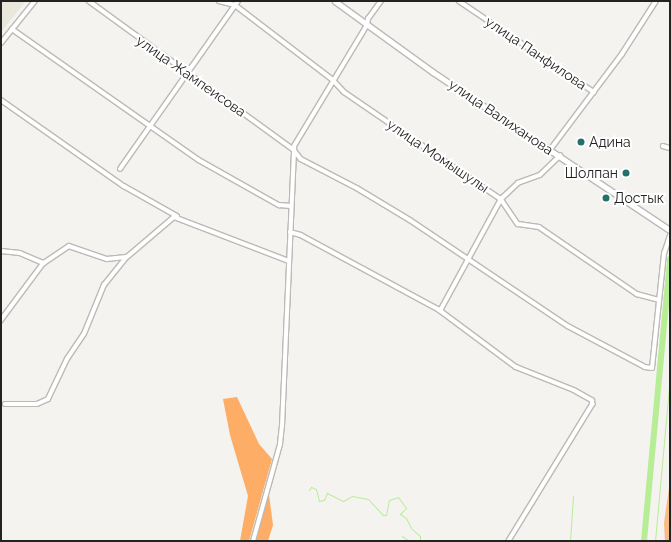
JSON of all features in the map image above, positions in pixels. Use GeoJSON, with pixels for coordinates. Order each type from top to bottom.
{"type":"FeatureCollection","features":[{"type":"Feature","properties":{"kind":"main road","name":"улица Валиханова"},"geometry":{"type":"LineString","coordinates":[[335,1],[367,25],[670,230]]}},
{"type":"Feature","properties":{"kind":"street"},"geometry":{"type":"LineString","coordinates":[[1,43],[35,1]]}},
{"type":"Feature","properties":{"kind":"street","name":"улица Жампеисова"},"geometry":{"type":"LineString","coordinates":[[89,1],[186,74],[294,150],[301,158],[357,188],[568,326],[645,367],[652,368],[659,300]]}},
{"type":"Feature","properties":{"kind":"street","name":"улица Момышулы"},"geometry":{"type":"LineString","coordinates":[[219,1],[235,5],[333,80],[344,92],[501,199],[518,224],[539,227],[636,294],[659,300]]}},
{"type":"Feature","properties":{"kind":"street"},"geometry":{"type":"LineString","coordinates":[[120,169],[149,124],[238,1]]}},
{"type":"Feature","properties":{"kind":"street"},"geometry":{"type":"LineString","coordinates":[[253,541],[280,438],[294,150],[299,136],[367,25],[368,19],[381,1]]}},
{"type":"Feature","properties":{"kind":"street","name":"улица Панфилова"},"geometry":{"type":"LineString","coordinates":[[459,1],[594,92]]}},
{"type":"Feature","properties":{"kind":"street"},"geometry":{"type":"LineString","coordinates":[[550,150],[639,30],[656,1]]}},
{"type":"Feature","properties":{"kind":"street"},"geometry":{"type":"LineString","coordinates":[[12,29],[199,160],[279,205],[291,206]]}},
{"type":"Feature","properties":{"kind":"street"},"geometry":{"type":"LineString","coordinates":[[1,100],[124,186],[177,216],[248,246],[289,261]]}},
{"type":"Feature","properties":{"kind":"street"},"geometry":{"type":"LineString","coordinates":[[663,146],[670,148]]}},
{"type":"Feature","properties":{"kind":"street"},"geometry":{"type":"LineString","coordinates":[[440,311],[501,199],[518,183],[540,175],[560,156]]}},
{"type":"Feature","properties":{"kind":"street"},"geometry":{"type":"LineString","coordinates":[[4,404],[37,404],[48,398],[67,360],[84,334],[100,291],[127,257],[177,216]]}},
{"type":"Feature","properties":{"kind":"street"},"geometry":{"type":"LineString","coordinates":[[290,232],[301,235],[440,311],[516,367],[574,390],[593,402],[509,541]]}},
{"type":"Feature","properties":{"kind":"street"},"geometry":{"type":"LineString","coordinates":[[659,300],[664,254],[670,236]]}},
{"type":"Feature","properties":{"kind":"street"},"geometry":{"type":"LineString","coordinates":[[1,320],[44,264],[69,246],[107,259],[127,257]]}},
{"type":"Feature","properties":{"kind":"street"},"geometry":{"type":"LineString","coordinates":[[1,251],[20,253],[44,264]]}},
{"type":"Feature","properties":{"kind":"shaded area"},"geometry":{"type":"Polygon","coordinates":[[[1,1],[26,1],[1,32],[1,1]]]}},
{"type":"Feature","properties":{"kind":"shaded area"},"geometry":{"type":"Polygon","coordinates":[[[237,397],[259,444],[272,459],[249,541],[240,541],[248,496],[230,435],[223,399],[237,397]]]}},
{"type":"Feature","properties":{"kind":"shaded area"},"geometry":{"type":"Polygon","coordinates":[[[670,481],[670,541],[665,541],[664,523],[670,481]]]}},
{"type":"Feature","properties":{"kind":"shaded area"},"geometry":{"type":"Polygon","coordinates":[[[268,487],[273,525],[268,541],[253,541],[268,487]]]}},
{"type":"Feature","properties":{"kind":"waterway"},"geometry":{"type":"LineString","coordinates":[[644,541],[670,259]]}},
{"type":"Feature","properties":{"kind":"waterway"},"geometry":{"type":"LineString","coordinates":[[655,541],[670,376]]}},
{"type":"Feature","properties":{"kind":"waterway"},"geometry":{"type":"LineString","coordinates":[[309,490],[311,487],[316,489],[319,501],[324,500],[327,493],[343,501],[352,496],[368,499],[383,515],[386,515],[389,500],[398,497],[406,508],[400,514],[406,518],[411,528],[420,536],[420,541]]}},
{"type":"Feature","properties":{"kind":"waterway"},"geometry":{"type":"LineString","coordinates":[[570,541],[573,496]]}},
{"type":"Feature","properties":{"kind":"waterway"},"geometry":{"type":"LineString","coordinates":[[402,536],[409,541]]}},
{"type":"Feature","properties":{"kind":"place","name":"Адина"},"geometry":{"type":"Point","coordinates":[581,142]}},
{"type":"Feature","properties":{"kind":"place","name":"Шолпан"},"geometry":{"type":"Point","coordinates":[626,173]}},
{"type":"Feature","properties":{"kind":"place","name":"Достык"},"geometry":{"type":"Point","coordinates":[606,198]}}]}
